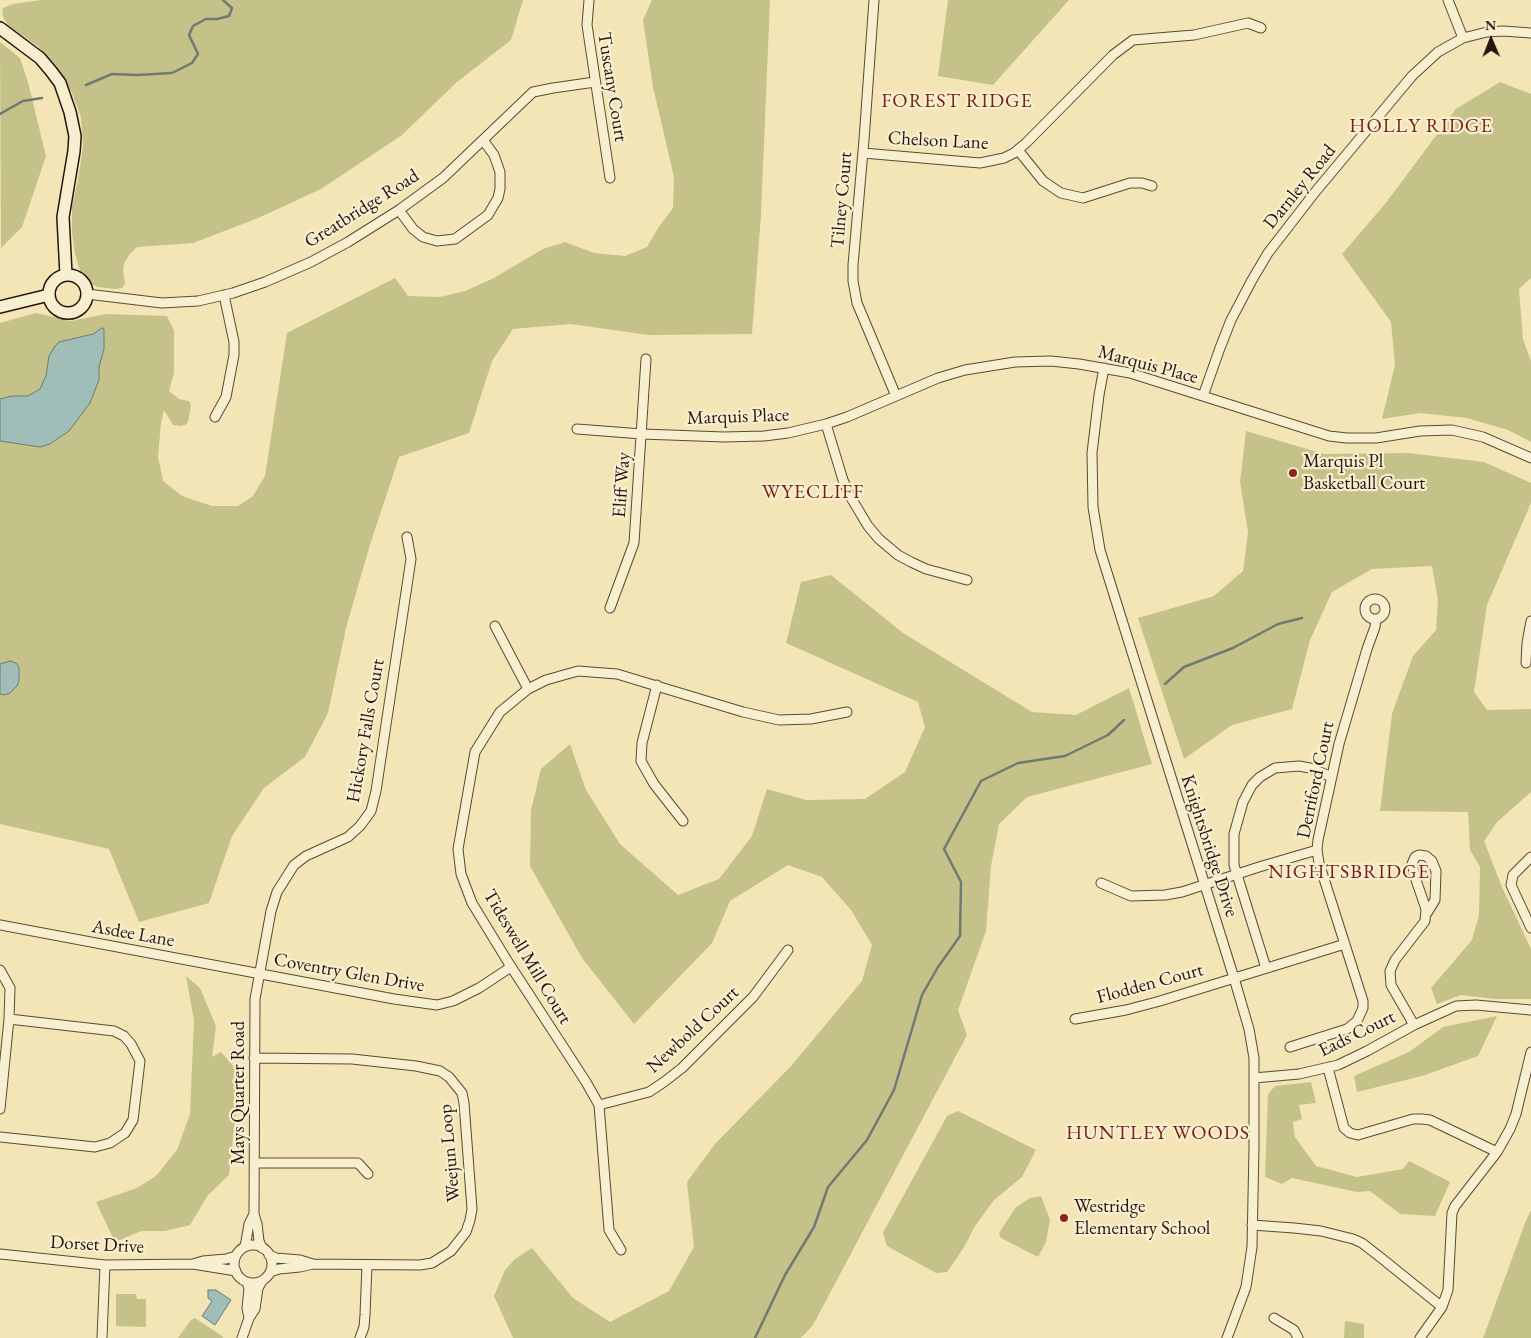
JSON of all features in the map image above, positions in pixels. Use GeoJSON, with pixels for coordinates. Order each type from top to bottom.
{"type":"FeatureCollection","features":[{"type":"Feature","properties":{"kind":"street","name":"Tuscany Court"},"geometry":{"type":"LineString","coordinates":[[589,0],[586,12],[587,25],[610,178]]}},
{"type":"Feature","properties":{"kind":"street","name":"Tilney Court"},"geometry":{"type":"LineString","coordinates":[[874,0],[853,281],[857,303],[896,396]]}},
{"type":"Feature","properties":{"kind":"street"},"geometry":{"type":"LineString","coordinates":[[1448,0],[1463,38]]}},
{"type":"Feature","properties":{"kind":"street","name":"Chelson Lane"},"geometry":{"type":"LineString","coordinates":[[863,153],[980,163],[1004,158],[1018,150],[1113,55],[1133,40],[1194,35],[1248,23],[1261,28]]}},
{"type":"Feature","properties":{"kind":"street"},"geometry":{"type":"LineString","coordinates":[[0,28],[40,58],[51,71],[60,83],[70,112],[75,136],[63,217],[66,275]]}},
{"type":"Feature","properties":{"kind":"street","name":"Darnley Road"},"geometry":{"type":"LineString","coordinates":[[1203,396],[1231,320],[1252,280],[1278,239],[1412,76],[1438,52],[1463,38],[1487,32],[1531,33]]}},
{"type":"Feature","properties":{"kind":"street","name":"Greatbridge Road"},"geometry":{"type":"LineString","coordinates":[[87,294],[162,303],[198,301],[265,282],[311,262],[348,242],[399,210],[444,178],[533,92],[595,82]]}},
{"type":"Feature","properties":{"kind":"street"},"geometry":{"type":"LineString","coordinates":[[399,210],[413,229],[423,237],[437,241],[454,239],[488,215],[498,198],[500,172],[494,155],[483,140]]}},
{"type":"Feature","properties":{"kind":"street"},"geometry":{"type":"LineString","coordinates":[[1018,150],[1043,181],[1061,192],[1083,198],[1130,183],[1142,183],[1152,186]]}},
{"type":"Feature","properties":{"kind":"street"},"geometry":{"type":"LineString","coordinates":[[66,275],[78,278],[85,287],[87,294],[84,304],[80,308],[74,312],[66,313],[59,311],[52,305],[49,290],[55,280],[66,275]]}},
{"type":"Feature","properties":{"kind":"street"},"geometry":{"type":"LineString","coordinates":[[215,417],[226,396],[234,355],[234,342],[224,295]]}},
{"type":"Feature","properties":{"kind":"street"},"geometry":{"type":"LineString","coordinates":[[0,307],[49,296]]}},
{"type":"Feature","properties":{"kind":"street","name":"Eliff Way"},"geometry":{"type":"LineString","coordinates":[[610,608],[634,543],[646,359]]}},
{"type":"Feature","properties":{"kind":"street","name":"Marquis Place"},"geometry":{"type":"LineString","coordinates":[[577,429],[724,437],[788,433],[826,424],[938,378],[992,364],[1028,361],[1070,363],[1130,373],[1329,436],[1376,438],[1420,431],[1452,430],[1483,436],[1531,458]]}},
{"type":"Feature","properties":{"kind":"street","name":"Knightsbridge Drive"},"geometry":{"type":"LineString","coordinates":[[1104,368],[1092,453],[1093,507],[1096,532],[1107,576],[1234,978],[1251,1040],[1254,1078],[1250,1267],[1246,1287],[1227,1338]]}},
{"type":"Feature","properties":{"kind":"street"},"geometry":{"type":"LineString","coordinates":[[826,424],[843,480],[850,496],[858,511],[879,539],[898,555],[926,569],[967,580]]}},
{"type":"Feature","properties":{"kind":"street","name":"Hickory Falls Court"},"geometry":{"type":"LineString","coordinates":[[261,973],[271,911],[277,892],[285,878],[294,865],[306,856],[348,837],[371,812],[376,791],[410,559],[407,537]]}},
{"type":"Feature","properties":{"kind":"street","name":"Derriford Court"},"geometry":{"type":"LineString","coordinates":[[1290,1047],[1347,1029],[1357,1021],[1363,1001],[1319,863],[1317,850],[1339,744],[1376,619]]}},
{"type":"Feature","properties":{"kind":"street"},"geometry":{"type":"LineString","coordinates":[[1526,663],[1531,621]]}},
{"type":"Feature","properties":{"kind":"street"},"geometry":{"type":"LineString","coordinates":[[495,626],[528,689]]}},
{"type":"Feature","properties":{"kind":"street","name":"Tideswell Mill Court"},"geometry":{"type":"LineString","coordinates":[[621,1250],[609,1230],[599,1106],[586,1082],[472,903],[461,874],[458,849],[476,752],[500,712],[528,689],[546,680],[578,671],[617,674],[744,712],[779,720],[811,719],[847,712]]}},
{"type":"Feature","properties":{"kind":"street"},"geometry":{"type":"LineString","coordinates":[[657,685],[642,743],[642,762],[654,784],[683,821]]}},
{"type":"Feature","properties":{"kind":"street"},"geometry":{"type":"LineString","coordinates":[[1266,968],[1234,865],[1234,834],[1242,802],[1252,785],[1269,771],[1286,766],[1310,768],[1332,777]]}},
{"type":"Feature","properties":{"kind":"street"},"geometry":{"type":"LineString","coordinates":[[1100,883],[1131,896],[1182,892],[1317,850]]}},
{"type":"Feature","properties":{"kind":"street"},"geometry":{"type":"LineString","coordinates":[[1414,1025],[1392,985],[1390,971],[1394,960],[1425,921],[1434,900],[1436,871],[1432,861],[1426,856],[1419,855],[1415,857],[1412,864],[1427,914]]}},
{"type":"Feature","properties":{"kind":"street"},"geometry":{"type":"LineString","coordinates":[[1531,857],[1513,875],[1511,885],[1531,928]]}},
{"type":"Feature","properties":{"kind":"street","name":"Asdee Lane"},"geometry":{"type":"LineString","coordinates":[[0,926],[261,973]]}},
{"type":"Feature","properties":{"kind":"street","name":"Flodden Court"},"geometry":{"type":"LineString","coordinates":[[1075,1019],[1098,1016],[1145,1005],[1345,944]]}},
{"type":"Feature","properties":{"kind":"street","name":"Newbold Court"},"geometry":{"type":"LineString","coordinates":[[599,1106],[649,1092],[676,1072],[753,998],[788,950]]}},
{"type":"Feature","properties":{"kind":"street","name":"Coventry Glen Drive"},"geometry":{"type":"LineString","coordinates":[[261,973],[394,999],[436,1004],[453,1001],[479,988],[511,967]]}},
{"type":"Feature","properties":{"kind":"street"},"geometry":{"type":"LineString","coordinates":[[0,970],[10,988],[0,1109]]}},
{"type":"Feature","properties":{"kind":"street","name":"Mays Quarter Road"},"geometry":{"type":"LineString","coordinates":[[261,973],[255,999],[254,1214],[259,1241],[272,1263],[270,1272]]}},
{"type":"Feature","properties":{"kind":"street","name":"Eads Court"},"geometry":{"type":"LineString","coordinates":[[1254,1078],[1298,1074],[1338,1065],[1414,1025],[1456,1006],[1476,1005],[1531,1010]]}},
{"type":"Feature","properties":{"kind":"street"},"geometry":{"type":"LineString","coordinates":[[0,1137],[95,1147],[110,1143],[125,1133],[133,1120],[140,1061],[131,1044],[124,1036],[114,1031],[8,1019]]}},
{"type":"Feature","properties":{"kind":"street"},"geometry":{"type":"LineString","coordinates":[[1420,1338],[1442,1307],[1448,1290],[1452,1214],[1455,1206],[1497,1152],[1510,1129],[1516,1114],[1531,1052]]}},
{"type":"Feature","properties":{"kind":"street","name":"Weejun Loop"},"geometry":{"type":"LineString","coordinates":[[254,1058],[352,1059],[416,1066],[440,1071],[449,1077],[462,1093],[464,1103],[472,1209],[466,1232],[451,1251],[432,1263],[420,1265],[314,1264],[300,1260],[276,1258],[266,1251]]}},
{"type":"Feature","properties":{"kind":"street"},"geometry":{"type":"LineString","coordinates":[[1328,1068],[1344,1128],[1350,1133],[1358,1135],[1413,1119],[1430,1120],[1497,1152]]}},
{"type":"Feature","properties":{"kind":"street"},"geometry":{"type":"LineString","coordinates":[[255,1162],[350,1163],[358,1164],[368,1174]]}},
{"type":"Feature","properties":{"kind":"street","name":"Mays Quarter Road"},"geometry":{"type":"LineString","coordinates":[[236,1256],[244,1247],[249,1224],[254,1214]]}},
{"type":"Feature","properties":{"kind":"street"},"geometry":{"type":"LineString","coordinates":[[1252,1225],[1321,1231],[1353,1239],[1362,1243],[1442,1307]]}},
{"type":"Feature","properties":{"kind":"street"},"geometry":{"type":"LineString","coordinates":[[244,1247],[257,1246],[266,1251]]}},
{"type":"Feature","properties":{"kind":"street","name":"Dorset Drive"},"geometry":{"type":"LineString","coordinates":[[0,1254],[105,1265],[193,1264],[236,1271]]}},
{"type":"Feature","properties":{"kind":"street"},"geometry":{"type":"LineString","coordinates":[[236,1256],[234,1266],[238,1276],[247,1282],[262,1281]]}},
{"type":"Feature","properties":{"kind":"street","name":"Dorset Drive"},"geometry":{"type":"LineString","coordinates":[[193,1264],[236,1256]]}},
{"type":"Feature","properties":{"kind":"street","name":"Weejun Loop"},"geometry":{"type":"LineString","coordinates":[[270,1272],[314,1264]]}},
{"type":"Feature","properties":{"kind":"street"},"geometry":{"type":"LineString","coordinates":[[102,1338],[105,1265]]}},
{"type":"Feature","properties":{"kind":"street"},"geometry":{"type":"LineString","coordinates":[[360,1338],[364,1327],[367,1265]]}},
{"type":"Feature","properties":{"kind":"street"},"geometry":{"type":"LineString","coordinates":[[242,1338],[249,1318],[255,1309],[258,1288],[270,1272]]}},
{"type":"Feature","properties":{"kind":"street"},"geometry":{"type":"LineString","coordinates":[[247,1282],[249,1318]]}},
{"type":"Feature","properties":{"kind":"street"},"geometry":{"type":"LineString","coordinates":[[1274,1318],[1294,1330],[1298,1338]]}},
{"type":"Feature","properties":{"kind":"shaded area"},"geometry":{"type":"Polygon","coordinates":[[[42,0],[523,0],[511,40],[457,82],[402,135],[321,189],[256,219],[193,243],[137,247],[124,264],[125,284],[122,288],[115,289],[98,287],[87,282],[80,271],[75,254],[72,232],[72,206],[83,146],[81,117],[71,91],[39,47],[8,26],[2,14],[3,8],[13,4],[42,0]]]}},
{"type":"Feature","properties":{"kind":"shaded area"},"geometry":{"type":"Polygon","coordinates":[[[652,0],[770,0],[761,215],[752,334],[648,335],[571,324],[513,329],[492,361],[469,433],[399,457],[369,548],[346,628],[328,713],[305,757],[264,788],[232,836],[209,903],[139,922],[109,849],[0,824],[0,323],[36,313],[71,321],[106,314],[167,316],[174,331],[174,373],[169,391],[179,399],[189,401],[191,405],[188,422],[181,426],[173,425],[164,410],[158,457],[163,481],[182,496],[212,506],[238,506],[253,496],[265,476],[287,333],[395,278],[408,296],[440,297],[465,291],[494,278],[543,249],[565,242],[594,253],[625,256],[647,247],[673,208],[674,177],[653,87],[643,20],[652,0]]]}},
{"type":"Feature","properties":{"kind":"shaded area"},"geometry":{"type":"Polygon","coordinates":[[[948,0],[1069,0],[993,85],[938,76],[948,0]]]}},
{"type":"Feature","properties":{"kind":"shaded area"},"geometry":{"type":"Polygon","coordinates":[[[0,42],[20,58],[28,82],[46,156],[22,227],[1,248],[0,42]]]}},
{"type":"Feature","properties":{"kind":"shaded area"},"geometry":{"type":"Polygon","coordinates":[[[1500,82],[1531,94],[1531,278],[1519,289],[1523,339],[1531,361],[1531,442],[1508,430],[1467,418],[1420,413],[1382,419],[1395,365],[1391,322],[1342,254],[1385,204],[1456,109],[1500,82]]]}},
{"type":"Feature","properties":{"kind":"shaded area"},"geometry":{"type":"Polygon","coordinates":[[[1246,431],[1324,454],[1408,453],[1484,462],[1531,483],[1531,503],[1487,605],[1474,692],[1487,710],[1531,709],[1531,792],[1497,822],[1484,841],[1502,887],[1531,949],[1531,999],[1495,999],[1461,995],[1437,1004],[1431,988],[1472,940],[1479,915],[1480,867],[1470,850],[1468,812],[1380,811],[1392,714],[1413,656],[1436,630],[1438,600],[1432,566],[1372,569],[1332,592],[1310,640],[1292,709],[1232,725],[1184,759],[1138,618],[1214,596],[1243,571],[1248,532],[1240,482],[1246,431]]]}},
{"type":"Feature","properties":{"kind":"shaded area"},"geometry":{"type":"Polygon","coordinates":[[[831,575],[903,633],[1032,712],[1076,715],[1129,688],[1152,764],[1027,797],[999,824],[991,866],[986,931],[958,1010],[967,1035],[813,1325],[801,1338],[513,1338],[494,1296],[505,1270],[515,1259],[532,1248],[573,1298],[610,1322],[669,1291],[694,1247],[687,1182],[715,1144],[792,1065],[862,981],[872,945],[851,910],[822,877],[788,865],[730,901],[712,943],[634,1024],[582,958],[530,866],[531,810],[541,769],[570,744],[586,790],[620,844],[678,895],[719,879],[752,836],[767,789],[806,800],[865,799],[905,772],[925,727],[918,702],[786,643],[801,582],[831,575]]]}},
{"type":"Feature","properties":{"kind":"shaded area"},"geometry":{"type":"Polygon","coordinates":[[[186,976],[200,988],[216,1026],[212,1057],[221,1052],[236,1069],[236,1110],[229,1175],[208,1195],[190,1225],[165,1231],[142,1231],[115,1242],[96,1202],[137,1188],[156,1176],[177,1150],[190,1114],[194,1020],[186,976]]]}},
{"type":"Feature","properties":{"kind":"shaded area"},"geometry":{"type":"Polygon","coordinates":[[[1497,1016],[1478,1056],[1422,1076],[1357,1092],[1354,1076],[1409,1052],[1443,1027],[1497,1016]]]}},
{"type":"Feature","properties":{"kind":"shaded area"},"geometry":{"type":"Polygon","coordinates":[[[1311,1082],[1316,1103],[1299,1105],[1302,1119],[1293,1122],[1295,1137],[1316,1166],[1357,1177],[1403,1169],[1409,1161],[1450,1182],[1435,1216],[1400,1214],[1370,1191],[1357,1192],[1292,1178],[1282,1184],[1265,1177],[1268,1094],[1275,1086],[1311,1082]]]}},
{"type":"Feature","properties":{"kind":"shaded area"},"geometry":{"type":"Polygon","coordinates":[[[958,1111],[1036,1150],[1022,1177],[994,1200],[975,1226],[963,1249],[947,1272],[936,1273],[887,1246],[883,1233],[947,1116],[958,1111]]]}},
{"type":"Feature","properties":{"kind":"shaded area"},"geometry":{"type":"Polygon","coordinates":[[[1041,1196],[1050,1220],[1046,1242],[1038,1257],[1001,1238],[999,1233],[1016,1207],[1030,1198],[1041,1196]]]}},
{"type":"Feature","properties":{"kind":"shaded area"},"geometry":{"type":"Polygon","coordinates":[[[1531,1210],[1531,1338],[1483,1338],[1525,1223],[1531,1210]]]}},
{"type":"Feature","properties":{"kind":"shaded area"},"geometry":{"type":"Polygon","coordinates":[[[116,1294],[136,1294],[137,1299],[146,1299],[146,1327],[116,1326],[116,1294]]]}},
{"type":"Feature","properties":{"kind":"shaded area"},"geometry":{"type":"Polygon","coordinates":[[[195,1318],[223,1338],[178,1338],[191,1320],[195,1318]]]}},
{"type":"Feature","properties":{"kind":"shaded area"},"geometry":{"type":"Polygon","coordinates":[[[1345,1321],[1364,1324],[1364,1338],[1344,1338],[1345,1321]]]}},
{"type":"Feature","properties":{"kind":"water"},"geometry":{"type":"Polygon","coordinates":[[[102,328],[104,329],[104,349],[99,367],[99,380],[90,403],[69,431],[50,444],[40,447],[0,441],[0,399],[12,396],[28,396],[40,389],[46,376],[49,356],[59,342],[93,334],[102,328]]]}},
{"type":"Feature","properties":{"kind":"water"},"geometry":{"type":"Polygon","coordinates":[[[10,661],[16,663],[19,667],[19,681],[10,693],[4,695],[0,694],[0,664],[10,661]]]}},
{"type":"Feature","properties":{"kind":"water"},"geometry":{"type":"Polygon","coordinates":[[[208,1290],[216,1290],[231,1300],[215,1325],[202,1316],[212,1301],[208,1298],[208,1290]]]}},
{"type":"Feature","properties":{"kind":"waterway"},"geometry":{"type":"LineString","coordinates":[[86,85],[112,74],[172,73],[192,63],[198,54],[189,35],[193,26],[206,19],[229,16],[232,8],[223,0]]}},
{"type":"Feature","properties":{"kind":"waterway"},"geometry":{"type":"LineString","coordinates":[[0,114],[23,101],[42,98]]}},
{"type":"Feature","properties":{"kind":"waterway"},"geometry":{"type":"LineString","coordinates":[[1165,684],[1184,667],[1233,648],[1278,624],[1302,618]]}},
{"type":"Feature","properties":{"kind":"waterway"},"geometry":{"type":"LineString","coordinates":[[755,1338],[785,1275],[814,1227],[828,1187],[867,1140],[894,1090],[922,995],[938,967],[960,936],[961,882],[944,849],[981,781],[1018,763],[1065,756],[1108,735],[1124,720]]}},
{"type":"Feature","properties":{"kind":"place","name":"Marquis Pl Basketball Court"},"geometry":{"type":"Point","coordinates":[1293,473]}},
{"type":"Feature","properties":{"kind":"place","name":"Westridge Elementary School"},"geometry":{"type":"Point","coordinates":[1064,1218]}},
{"type":"Feature","properties":{"kind":"district","name":"FOREST RIDGE"},"geometry":{"type":"Point","coordinates":[957,102]}},
{"type":"Feature","properties":{"kind":"district","name":"HOLLY RIDGE"},"geometry":{"type":"Point","coordinates":[1421,127]}},
{"type":"Feature","properties":{"kind":"district","name":"WYECLIFF"},"geometry":{"type":"Point","coordinates":[813,493]}},
{"type":"Feature","properties":{"kind":"district","name":"NIGHTSBRIDGE"},"geometry":{"type":"Point","coordinates":[1349,873]}},
{"type":"Feature","properties":{"kind":"district","name":"HUNTLEY WOODS"},"geometry":{"type":"Point","coordinates":[1158,1134]}}]}
